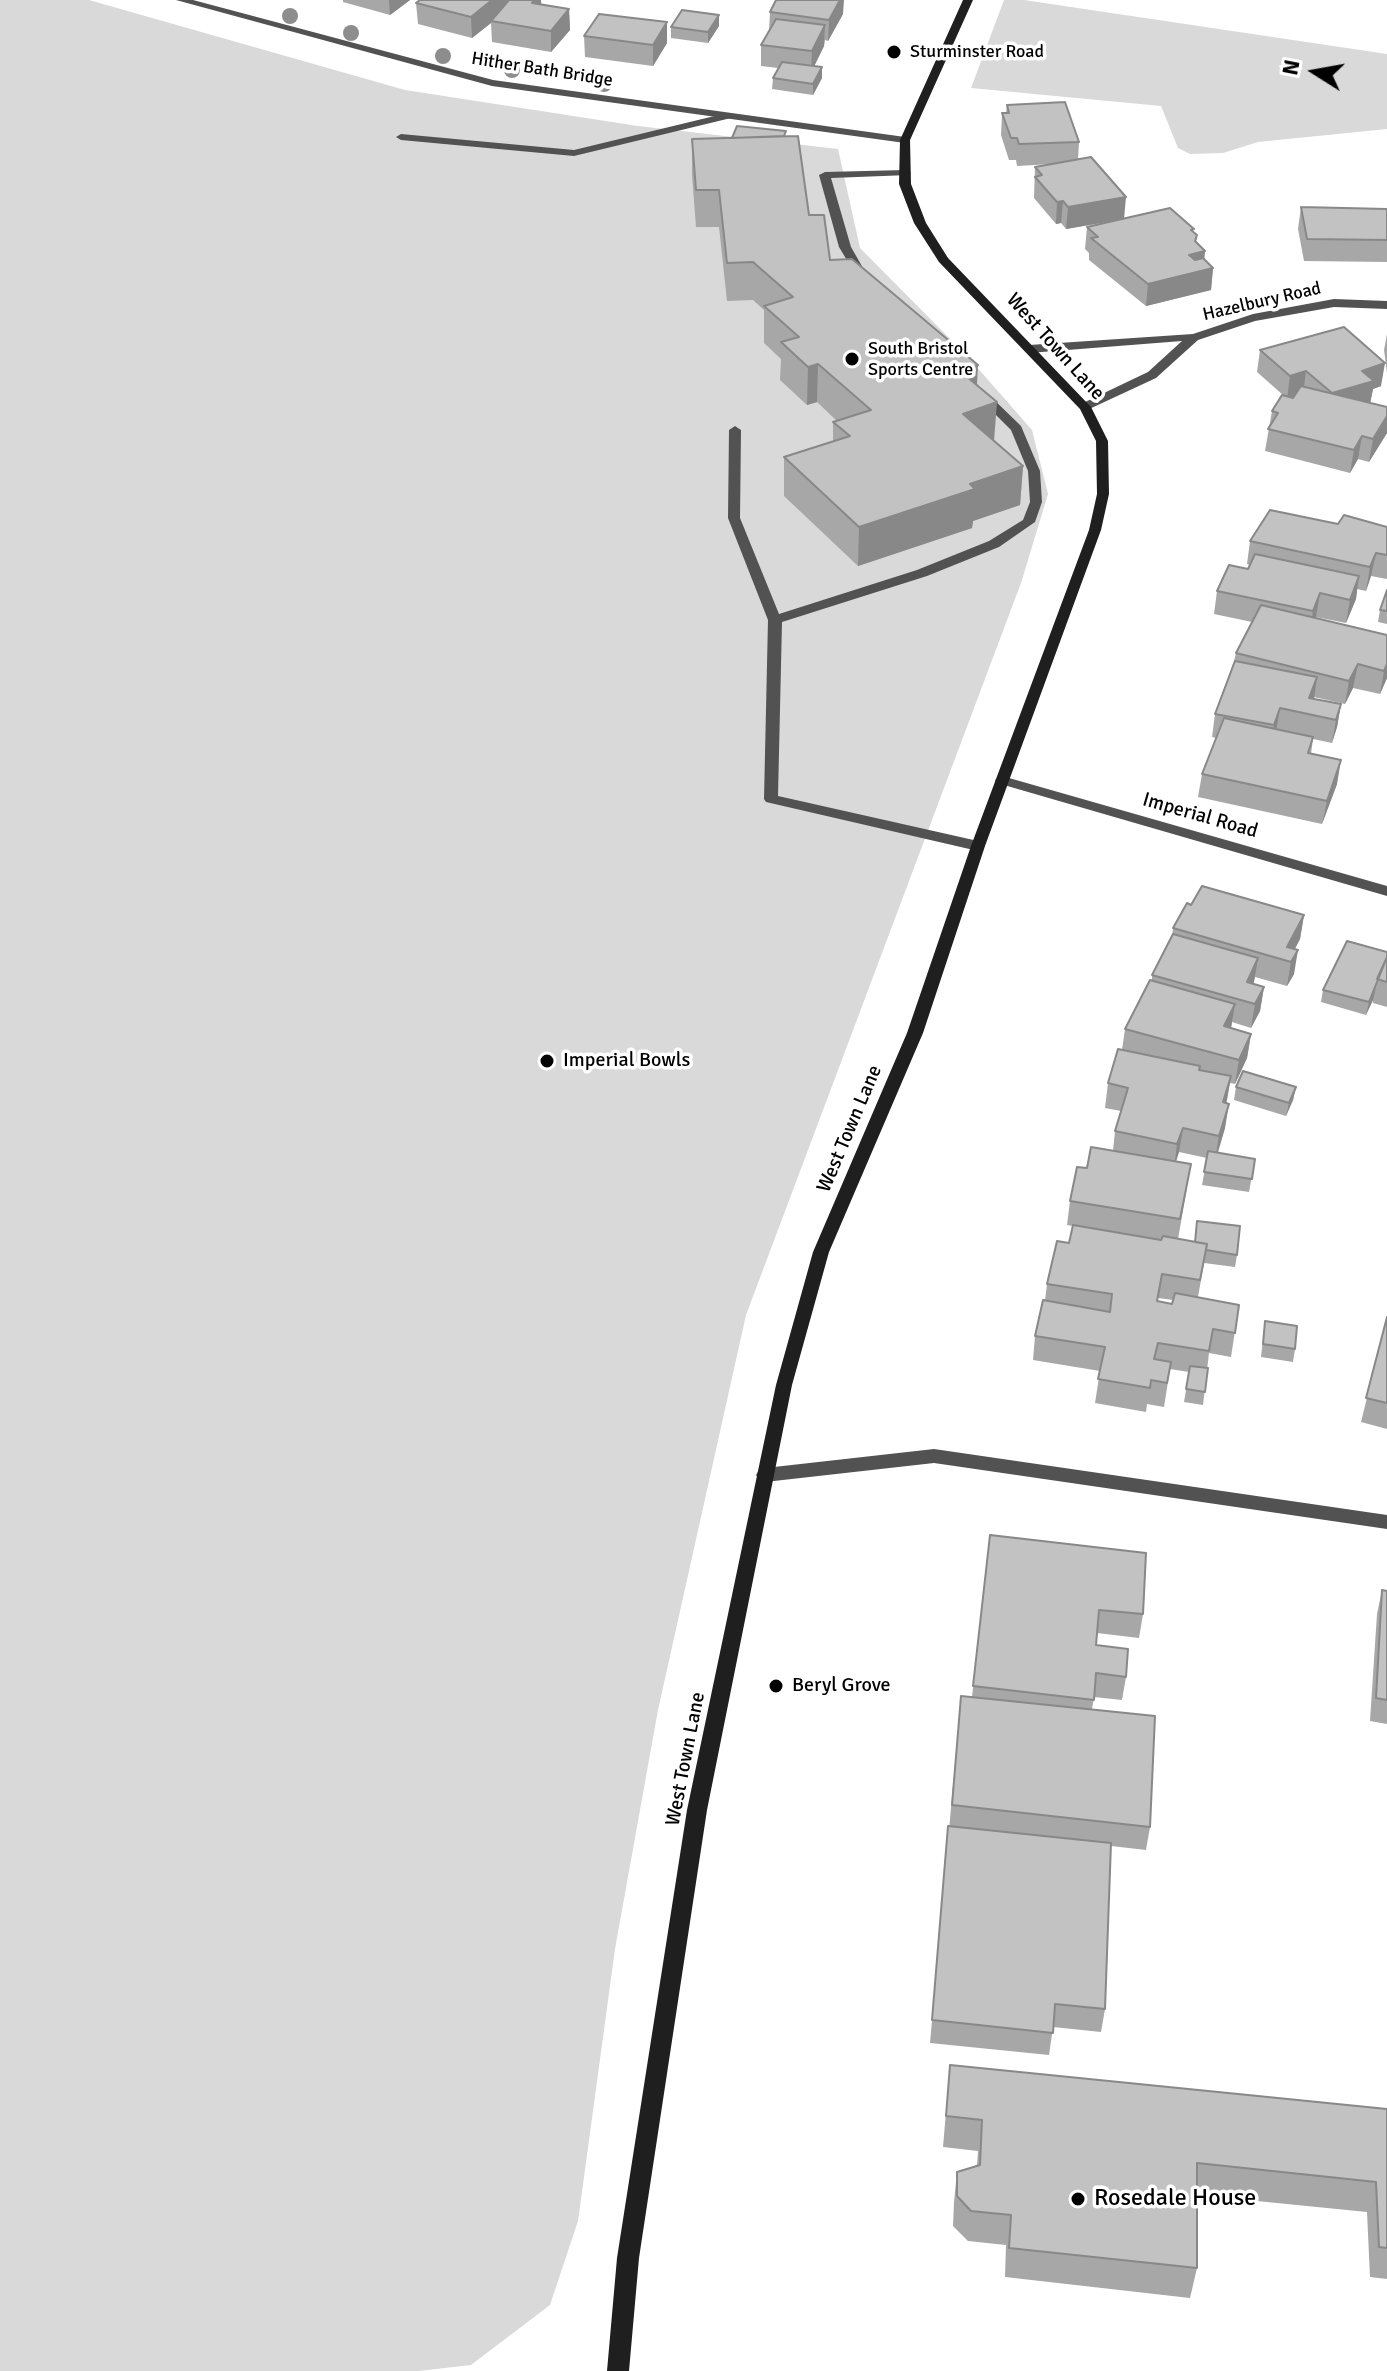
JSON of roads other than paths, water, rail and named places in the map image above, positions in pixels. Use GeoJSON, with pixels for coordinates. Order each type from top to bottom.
{"type":"FeatureCollection","features":[{"type":"Feature","properties":{"kind":"main road","name":"West Town Lane"},"geometry":{"type":"LineString","coordinates":[[618,2371],[628,2258],[697,1810],[784,1385],[821,1252],[915,1033],[978,846],[1098,518],[1103,494],[1102,441],[1085,407],[943,260],[920,223],[905,184],[905,140],[968,0]]}},
{"type":"Feature","properties":{"kind":"street","name":"Hither Bath Bridge"},"geometry":{"type":"LineString","coordinates":[[181,0],[492,83],[905,140]]}},
{"type":"Feature","properties":{"kind":"street"},"geometry":{"type":"LineString","coordinates":[[401,137],[574,153],[727,116]]}},
{"type":"Feature","properties":{"kind":"street"},"geometry":{"type":"LineString","coordinates":[[874,289],[863,278],[845,247],[825,175],[905,173]]}},
{"type":"Feature","properties":{"kind":"street","name":"Hazelbury Road"},"geometry":{"type":"LineString","coordinates":[[1029,349],[1194,337],[1253,318],[1334,303],[1387,305]]}},
{"type":"Feature","properties":{"kind":"street","name":"Hazelbury Road"},"geometry":{"type":"LineString","coordinates":[[1085,407],[1152,375],[1194,337]]}},
{"type":"Feature","properties":{"kind":"street"},"geometry":{"type":"LineString","coordinates":[[775,620],[922,573],[994,544],[1029,522],[1036,502],[1034,471],[1017,429],[973,386]]}},
{"type":"Feature","properties":{"kind":"street"},"geometry":{"type":"LineString","coordinates":[[735,430],[734,518],[775,620],[771,799],[978,846]]}},
{"type":"Feature","properties":{"kind":"street","name":"Imperial Road"},"geometry":{"type":"LineString","coordinates":[[1002,780],[1387,891]]}},
{"type":"Feature","properties":{"kind":"street"},"geometry":{"type":"LineString","coordinates":[[765,1475],[934,1456],[1387,1522]]}},
{"type":"Feature","properties":{"kind":"place","name":"Sturminster Road"},"geometry":{"type":"Point","coordinates":[894,52]}},
{"type":"Feature","properties":{"kind":"place","name":"South Bristol Sports Centre"},"geometry":{"type":"Point","coordinates":[852,359]}},
{"type":"Feature","properties":{"kind":"place","name":"Imperial Bowls"},"geometry":{"type":"Point","coordinates":[547,1061]}},
{"type":"Feature","properties":{"kind":"place","name":"Beryl Grove"},"geometry":{"type":"Point","coordinates":[776,1686]}},
{"type":"Feature","properties":{"kind":"place","name":"Rosedale House"},"geometry":{"type":"Point","coordinates":[1078,2199]}}]}
